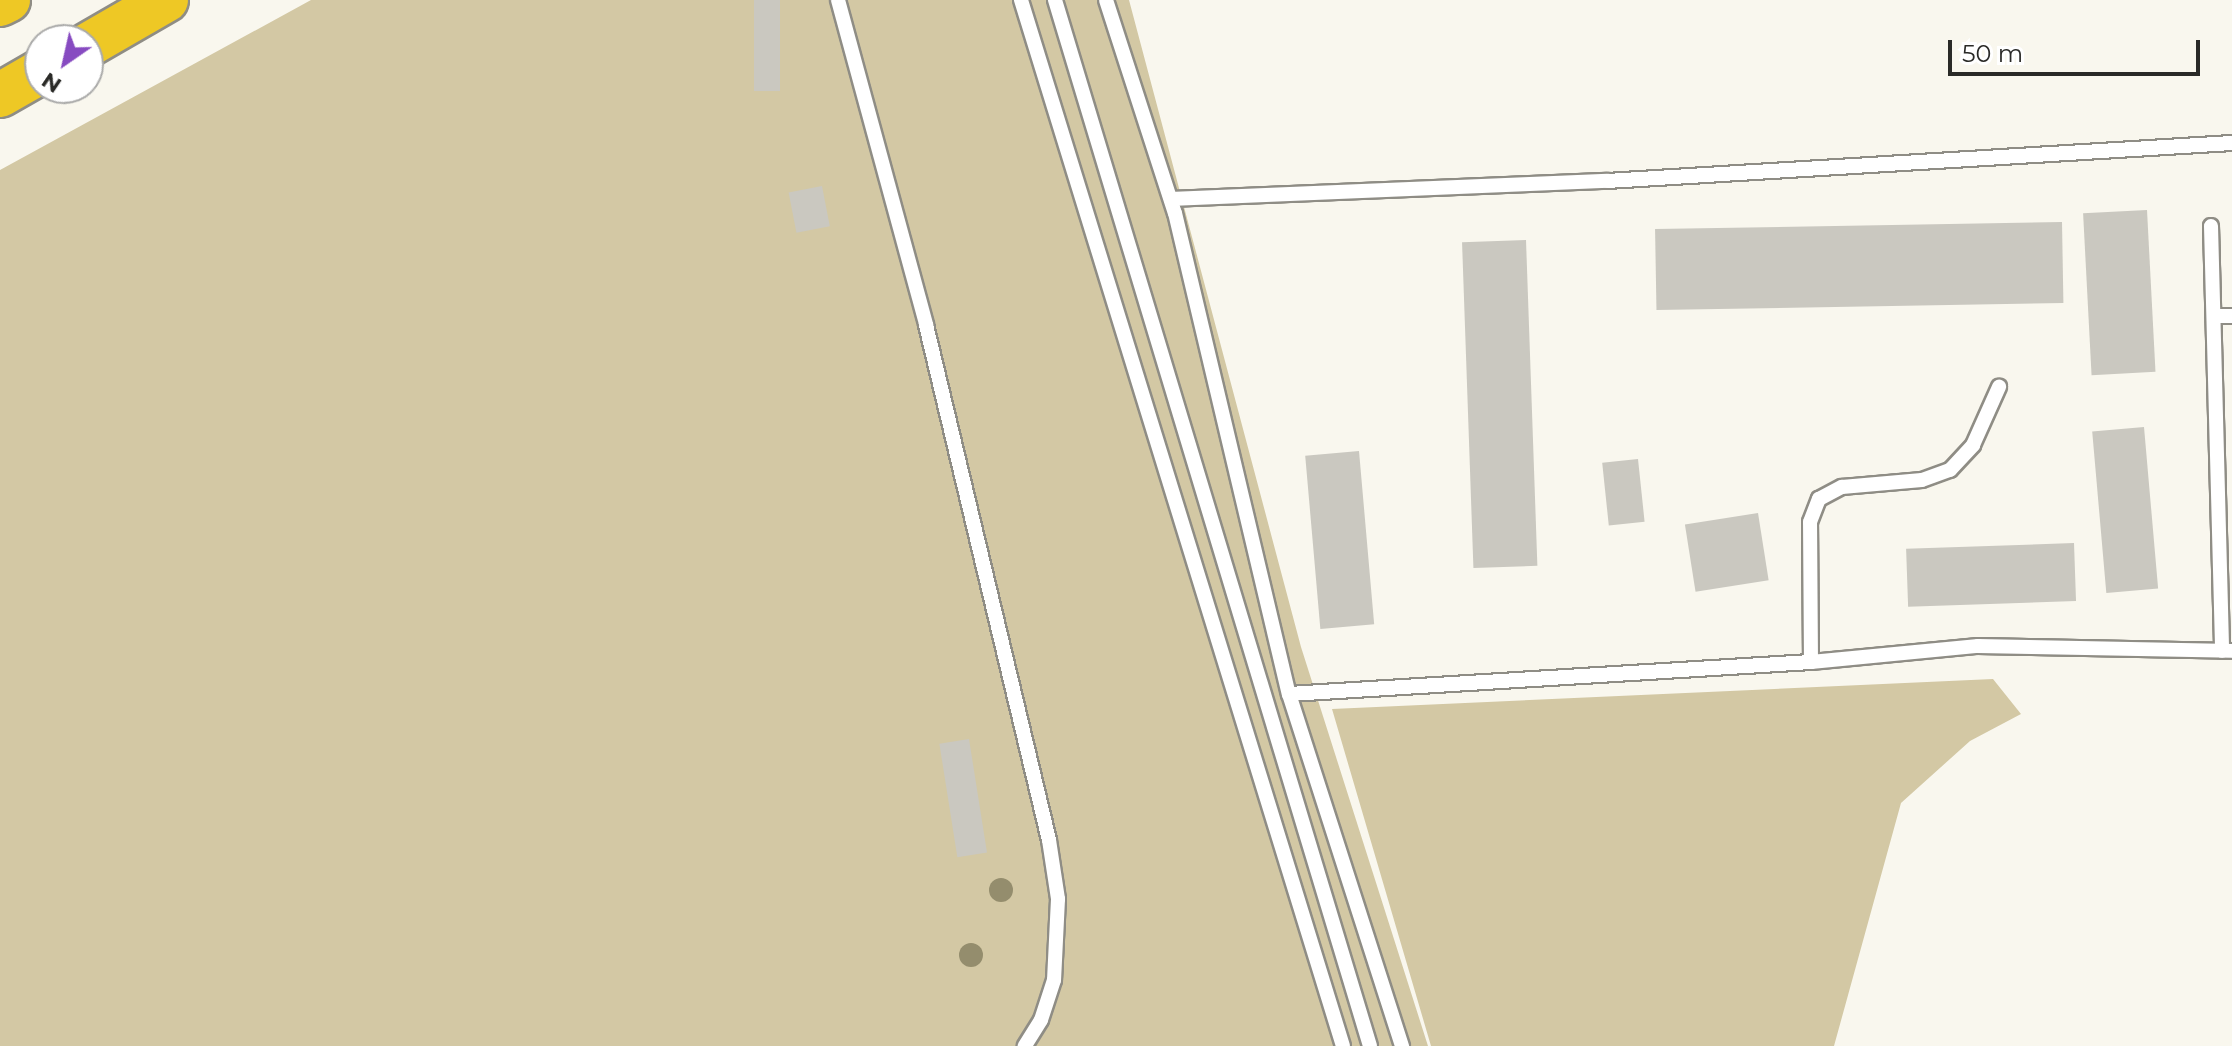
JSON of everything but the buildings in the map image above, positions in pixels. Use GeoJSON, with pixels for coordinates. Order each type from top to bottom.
{"type":"FeatureCollection","features":[{"type":"Feature","properties":{"kind":"highway"},"geometry":{"type":"LineString","coordinates":[[0,4],[8,0]]}},
{"type":"Feature","properties":{"kind":"highway"},"geometry":{"type":"LineString","coordinates":[[104,36],[166,0]]}},
{"type":"Feature","properties":{"kind":"highway"},"geometry":{"type":"LineString","coordinates":[[0,95],[24,81]]}},
{"type":"Feature","properties":{"kind":"lane"},"geometry":{"type":"LineString","coordinates":[[838,0],[937,370],[1052,854],[1058,899],[1054,980],[1041,1020],[1025,1046]]}},
{"type":"Feature","properties":{"kind":"lane"},"geometry":{"type":"LineString","coordinates":[[1021,0],[1343,1046]]}},
{"type":"Feature","properties":{"kind":"lane"},"geometry":{"type":"LineString","coordinates":[[1055,0],[1370,1046]]}},
{"type":"Feature","properties":{"kind":"lane"},"geometry":{"type":"LineString","coordinates":[[1106,0],[1171,199],[1289,694],[1402,1046]]}},
{"type":"Feature","properties":{"kind":"lane"},"geometry":{"type":"LineString","coordinates":[[1171,199],[1623,180],[2232,143]]}},
{"type":"Feature","properties":{"kind":"lane"},"geometry":{"type":"LineString","coordinates":[[1289,694],[1811,662],[1978,646],[2227,651],[2225,500],[2211,226]]}},
{"type":"Feature","properties":{"kind":"lane"},"geometry":{"type":"LineString","coordinates":[[2214,316],[2232,316]]}},
{"type":"Feature","properties":{"kind":"lane"},"geometry":{"type":"LineString","coordinates":[[1811,662],[1810,522],[1819,499],[1842,487],[1922,480],[1950,470],[1973,445],[1999,387]]}},
{"type":"Feature","properties":{"kind":"shaded area"},"geometry":{"type":"Polygon","coordinates":[[[311,0],[1129,0],[1301,647],[1428,1046],[0,1046],[0,170],[311,0]]]}},
{"type":"Feature","properties":{"kind":"shaded area"},"geometry":{"type":"Polygon","coordinates":[[[1993,679],[2021,714],[1970,741],[1901,803],[1834,1046],[1431,1046],[1332,709],[1993,679]]]}}]}
